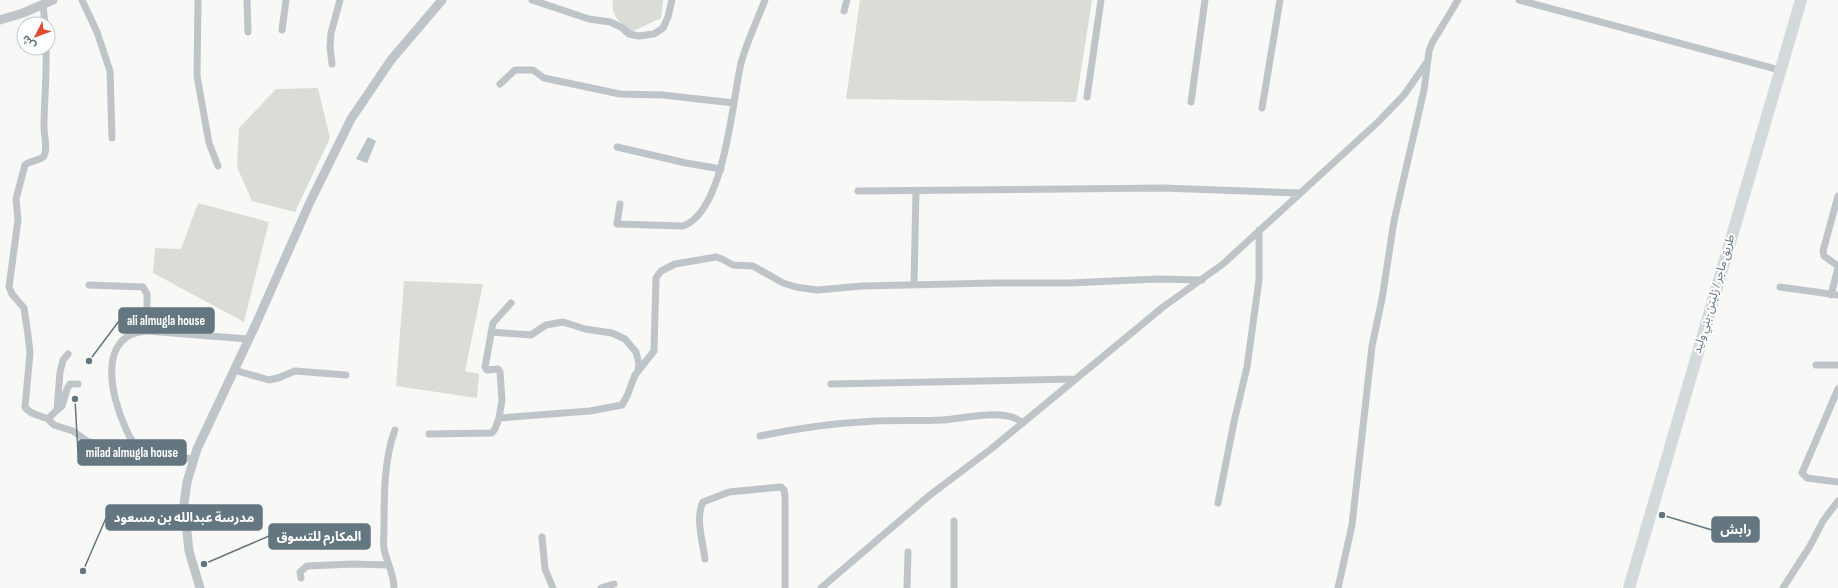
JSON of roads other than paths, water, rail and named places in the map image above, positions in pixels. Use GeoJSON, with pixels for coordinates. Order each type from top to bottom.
{"type":"FeatureCollection","features":[{"type":"Feature","properties":{"kind":"highway","name":"طريق ماجر / زليتن-بني وليد"},"geometry":{"type":"LineString","coordinates":[[1629,588],[1800,0]]}},
{"type":"Feature","properties":{"kind":"street"},"geometry":{"type":"LineString","coordinates":[[0,20],[53,0]]}},
{"type":"Feature","properties":{"kind":"street"},"geometry":{"type":"LineString","coordinates":[[82,0],[97,32],[110,71],[112,138]]}},
{"type":"Feature","properties":{"kind":"street"},"geometry":{"type":"LineString","coordinates":[[198,0],[197,76],[209,144],[218,166]]}},
{"type":"Feature","properties":{"kind":"street"},"geometry":{"type":"LineString","coordinates":[[247,0],[248,32]]}},
{"type":"Feature","properties":{"kind":"street"},"geometry":{"type":"LineString","coordinates":[[282,30],[286,0]]}},
{"type":"Feature","properties":{"kind":"street"},"geometry":{"type":"LineString","coordinates":[[332,64],[330,33],[340,0]]}},
{"type":"Feature","properties":{"kind":"street"},"geometry":{"type":"LineString","coordinates":[[200,588],[189,551],[184,513],[187,482],[204,433],[310,202],[351,119],[391,60],[442,0]]}},
{"type":"Feature","properties":{"kind":"street"},"geometry":{"type":"LineString","coordinates":[[532,0],[589,19],[610,22],[621,27],[629,34],[639,36],[654,34],[662,28],[668,17],[672,0]]}},
{"type":"Feature","properties":{"kind":"street"},"geometry":{"type":"LineString","coordinates":[[620,204],[617,224],[683,226],[694,220],[705,205],[721,169],[746,48],[765,0]]}},
{"type":"Feature","properties":{"kind":"street"},"geometry":{"type":"LineString","coordinates":[[844,11],[846,0]]}},
{"type":"Feature","properties":{"kind":"street"},"geometry":{"type":"LineString","coordinates":[[1087,97],[1101,0]]}},
{"type":"Feature","properties":{"kind":"street"},"geometry":{"type":"LineString","coordinates":[[1192,102],[1206,0]]}},
{"type":"Feature","properties":{"kind":"street"},"geometry":{"type":"LineString","coordinates":[[1262,108],[1280,0]]}},
{"type":"Feature","properties":{"kind":"street"},"geometry":{"type":"LineString","coordinates":[[1338,588],[1352,525],[1372,346],[1382,299],[1394,221],[1424,90],[1427,62],[1432,43],[1458,0]]}},
{"type":"Feature","properties":{"kind":"street"},"geometry":{"type":"LineString","coordinates":[[1521,1],[1532,0]]}},
{"type":"Feature","properties":{"kind":"street"},"geometry":{"type":"LineString","coordinates":[[1521,1],[1780,70]]}},
{"type":"Feature","properties":{"kind":"street"},"geometry":{"type":"LineString","coordinates":[[43,5],[44,16]]}},
{"type":"Feature","properties":{"kind":"street"},"geometry":{"type":"LineString","coordinates":[[46,56],[47,77],[44,129],[46,147],[44,155],[40,159],[29,161],[25,165],[16,199],[18,220],[9,287],[12,294],[24,308],[28,335],[30,353],[25,407],[26,410],[48,419],[54,425],[73,431],[87,441],[140,453],[194,459]]}},
{"type":"Feature","properties":{"kind":"street"},"geometry":{"type":"LineString","coordinates":[[821,588],[930,495],[1022,423],[1163,307],[1223,264],[1378,122],[1404,95],[1427,62]]}},
{"type":"Feature","properties":{"kind":"street"},"geometry":{"type":"LineString","coordinates":[[500,84],[516,70],[526,71],[531,69],[544,78],[620,94],[662,95],[734,103]]}},
{"type":"Feature","properties":{"kind":"street"},"geometry":{"type":"LineString","coordinates":[[618,146],[686,163],[721,169]]}},
{"type":"Feature","properties":{"kind":"street"},"geometry":{"type":"LineString","coordinates":[[858,191],[1163,188],[1300,193]]}},
{"type":"Feature","properties":{"kind":"street"},"geometry":{"type":"LineString","coordinates":[[914,285],[916,191]]}},
{"type":"Feature","properties":{"kind":"street"},"geometry":{"type":"LineString","coordinates":[[1780,287],[1834,295],[1838,267],[1824,256],[1822,251],[1838,196]]}},
{"type":"Feature","properties":{"kind":"street"},"geometry":{"type":"LineString","coordinates":[[1218,503],[1234,422],[1248,367],[1259,280],[1259,230]]}},
{"type":"Feature","properties":{"kind":"street"},"geometry":{"type":"LineString","coordinates":[[499,418],[590,412],[618,407],[625,401],[638,371],[654,351],[656,278],[661,271],[675,264],[716,257],[733,266],[753,266],[784,283],[796,287],[817,290],[862,286],[1069,283],[1156,279],[1202,280]]}},
{"type":"Feature","properties":{"kind":"street"},"geometry":{"type":"LineString","coordinates":[[89,285],[143,287],[147,294],[147,331]]}},
{"type":"Feature","properties":{"kind":"street"},"geometry":{"type":"LineString","coordinates":[[428,434],[492,433],[495,430],[502,400],[500,372],[498,369],[487,370],[485,367],[494,321],[507,310],[511,303]]}},
{"type":"Feature","properties":{"kind":"street"},"geometry":{"type":"LineString","coordinates":[[491,332],[531,334],[546,325],[563,322],[585,329],[612,333],[625,339],[636,352],[639,364],[638,371]]}},
{"type":"Feature","properties":{"kind":"street"},"geometry":{"type":"LineString","coordinates":[[140,453],[126,429],[114,393],[112,366],[115,352],[120,342],[124,338],[137,332],[147,331],[248,339]]}},
{"type":"Feature","properties":{"kind":"street"},"geometry":{"type":"LineString","coordinates":[[57,410],[60,372],[64,360],[68,354]]}},
{"type":"Feature","properties":{"kind":"street"},"geometry":{"type":"LineString","coordinates":[[1816,365],[1838,365]]}},
{"type":"Feature","properties":{"kind":"street"},"geometry":{"type":"LineString","coordinates":[[234,370],[269,380],[295,371],[346,376]]}},
{"type":"Feature","properties":{"kind":"street"},"geometry":{"type":"LineString","coordinates":[[831,384],[1075,379]]}},
{"type":"Feature","properties":{"kind":"street"},"geometry":{"type":"LineString","coordinates":[[48,419],[62,406],[70,384],[78,384]]}},
{"type":"Feature","properties":{"kind":"street"},"geometry":{"type":"LineString","coordinates":[[1838,389],[1802,473],[1810,479],[1838,482]]}},
{"type":"Feature","properties":{"kind":"street"},"geometry":{"type":"LineString","coordinates":[[760,436],[818,426],[942,420],[990,415],[1015,417],[1022,423]]}},
{"type":"Feature","properties":{"kind":"street"},"geometry":{"type":"LineString","coordinates":[[394,588],[384,548],[384,495],[390,449],[396,430]]}},
{"type":"Feature","properties":{"kind":"street"},"geometry":{"type":"LineString","coordinates":[[705,559],[700,524],[700,511],[703,502],[729,492],[781,487],[784,490],[785,497],[785,588]]}},
{"type":"Feature","properties":{"kind":"street"},"geometry":{"type":"LineString","coordinates":[[1783,588],[1810,546],[1823,521],[1838,501]]}},
{"type":"Feature","properties":{"kind":"street"},"geometry":{"type":"LineString","coordinates":[[954,521],[954,588]]}},
{"type":"Feature","properties":{"kind":"street"},"geometry":{"type":"LineString","coordinates":[[542,537],[545,569],[553,588]]}},
{"type":"Feature","properties":{"kind":"street"},"geometry":{"type":"LineString","coordinates":[[907,588],[906,556],[908,552]]}},
{"type":"Feature","properties":{"kind":"street"},"geometry":{"type":"LineString","coordinates":[[300,578],[300,572],[307,566],[354,564],[389,565]]}},
{"type":"Feature","properties":{"kind":"street"},"geometry":{"type":"LineString","coordinates":[[601,588],[614,584]]}},
{"type":"Feature","properties":{"kind":"place","name":"ali almugla house"},"geometry":{"type":"Point","coordinates":[89,361]}},
{"type":"Feature","properties":{"kind":"place","name":"milad almugla house"},"geometry":{"type":"Point","coordinates":[75,399]}},
{"type":"Feature","properties":{"kind":"place","name":"رابش"},"geometry":{"type":"Point","coordinates":[1662,515]}},
{"type":"Feature","properties":{"kind":"place","name":"المكارم للتسوق"},"geometry":{"type":"Point","coordinates":[204,564]}},
{"type":"Feature","properties":{"kind":"place","name":"مدرسة عبدالله بن مسعود"},"geometry":{"type":"Point","coordinates":[83,571]}}]}
